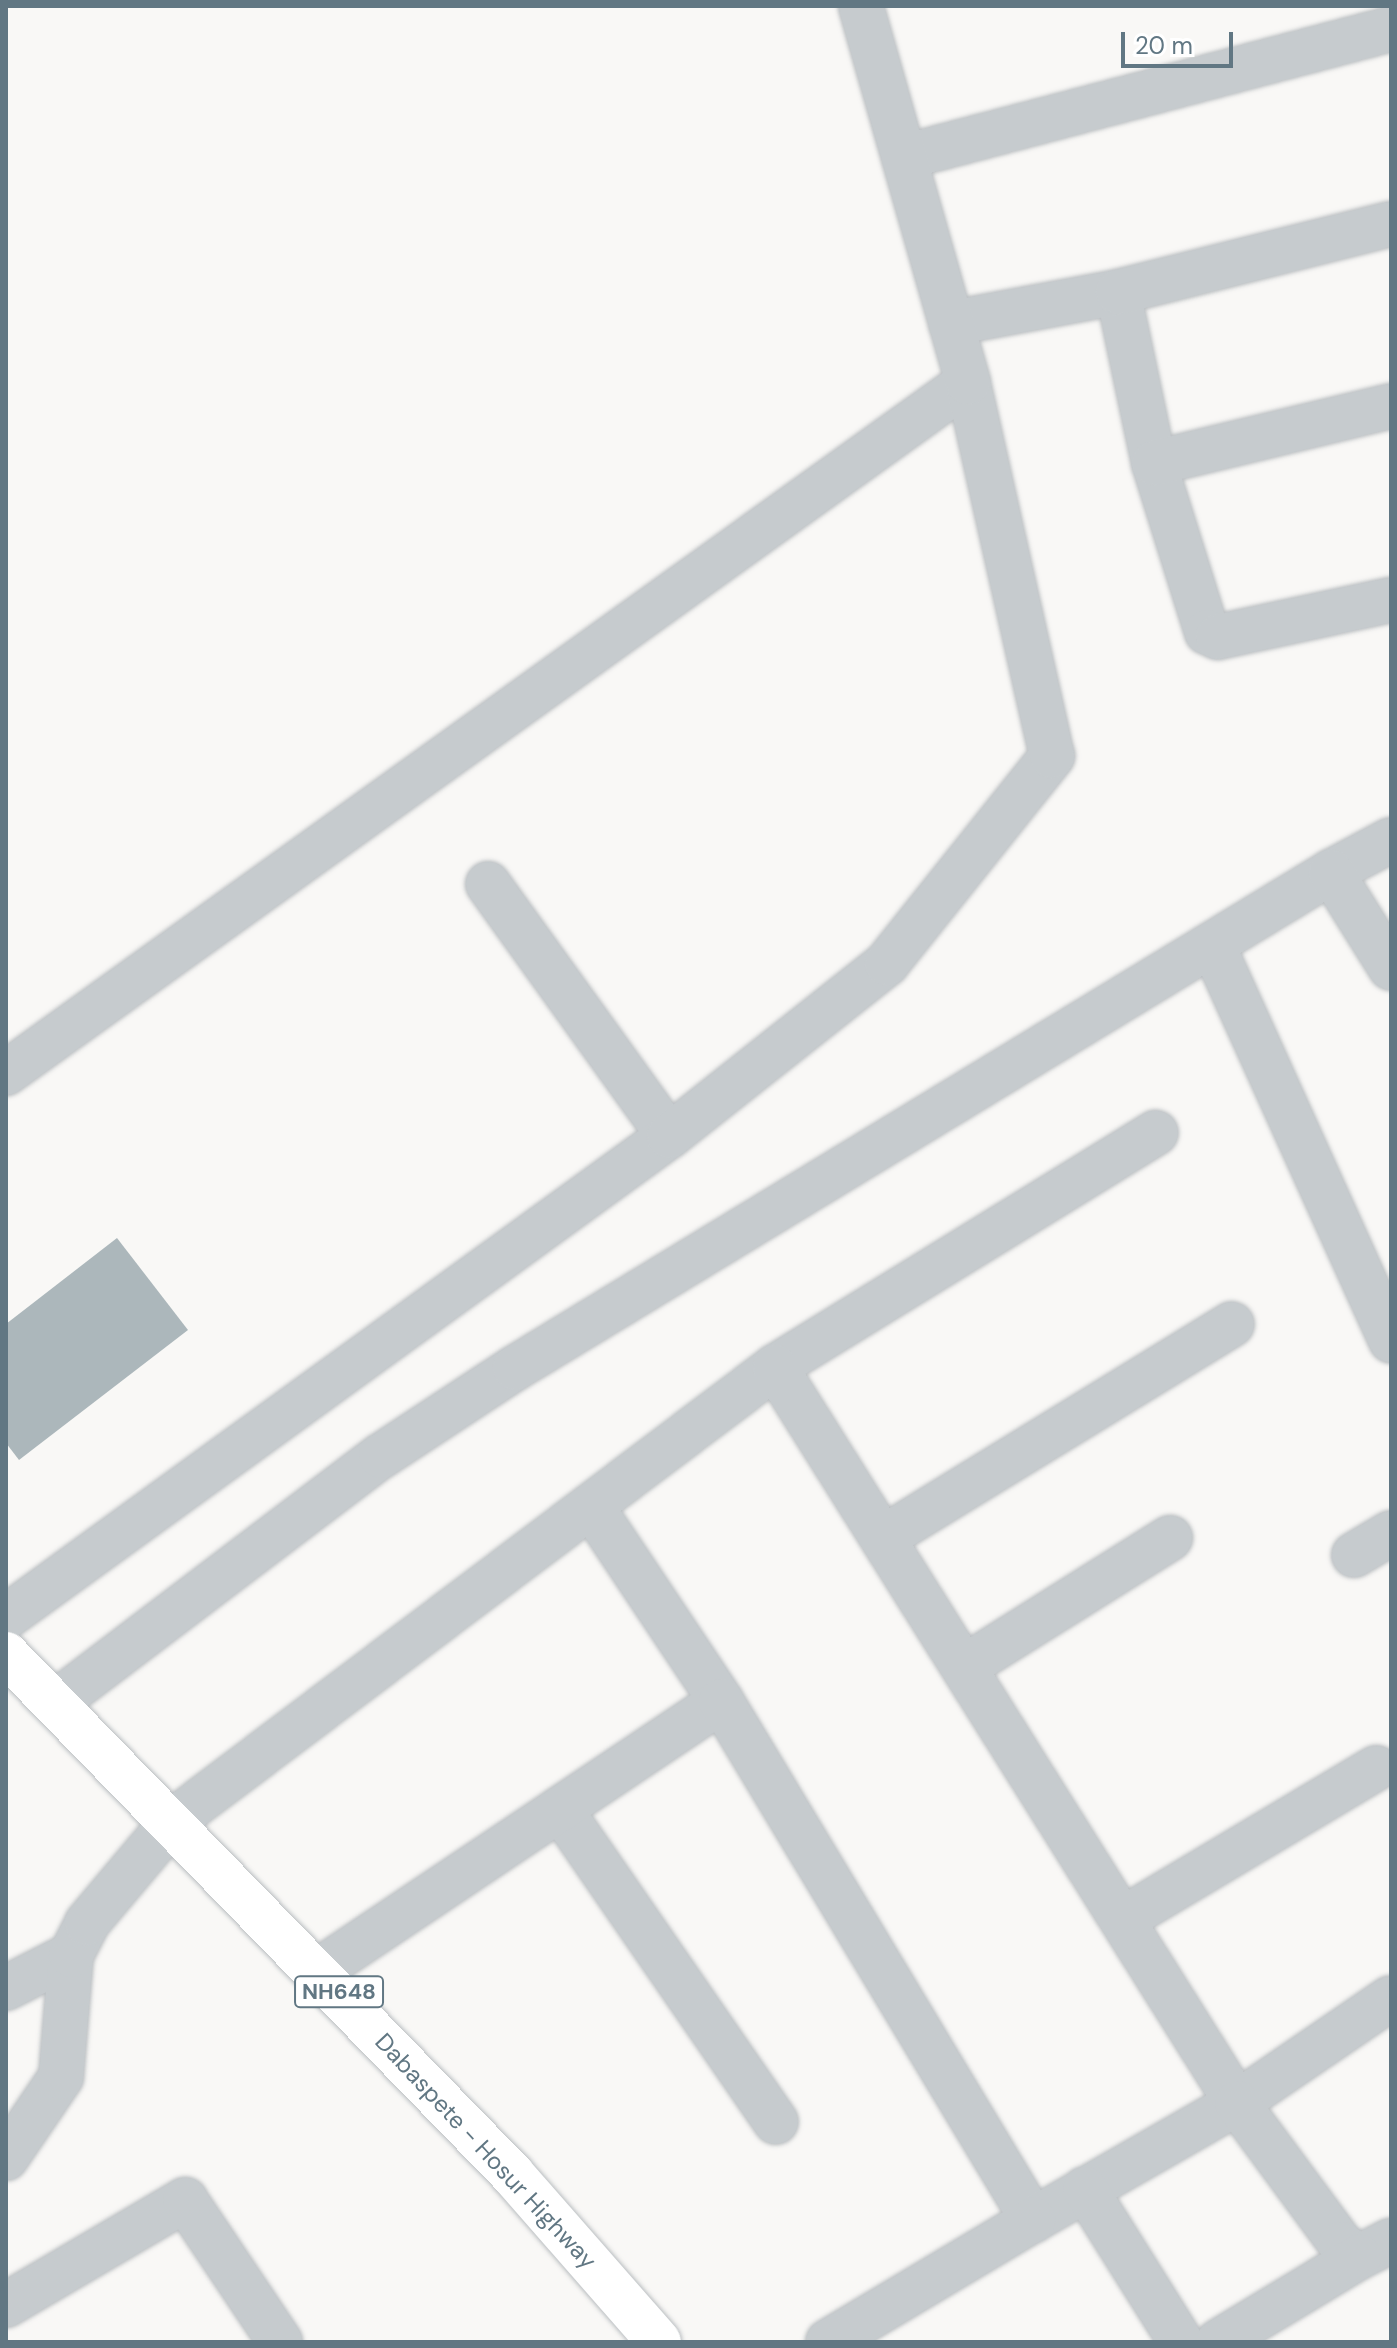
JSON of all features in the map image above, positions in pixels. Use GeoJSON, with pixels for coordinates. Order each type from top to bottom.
{"type":"FeatureCollection","features":[{"type":"Feature","properties":{"kind":"highway","name":"Dabaspete - Hosur Highway"},"geometry":{"type":"LineString","coordinates":[[6,1654],[318,1971],[659,2342]]}},
{"type":"Feature","properties":{"kind":"street"},"geometry":{"type":"LineString","coordinates":[[6,1617],[669,1136],[887,963],[1052,756],[968,382],[861,6]]}},
{"type":"Feature","properties":{"kind":"street"},"geometry":{"type":"LineString","coordinates":[[904,157],[1391,29]]}},
{"type":"Feature","properties":{"kind":"street"},"geometry":{"type":"LineString","coordinates":[[951,323],[1118,292],[1391,224]]}},
{"type":"Feature","properties":{"kind":"street"},"geometry":{"type":"LineString","coordinates":[[1118,292],[1154,463],[1207,632],[1218,637],[1391,600]]}},
{"type":"Feature","properties":{"kind":"street"},"geometry":{"type":"LineString","coordinates":[[6,1073],[968,382]]}},
{"type":"Feature","properties":{"kind":"street"},"geometry":{"type":"LineString","coordinates":[[1154,463],[1391,406]]}},
{"type":"Feature","properties":{"kind":"street"},"geometry":{"type":"LineString","coordinates":[[55,1703],[381,1456],[515,1368],[1331,872],[1391,840]]}},
{"type":"Feature","properties":{"kind":"street"},"geometry":{"type":"LineString","coordinates":[[1331,872],[1391,968]]}},
{"type":"Feature","properties":{"kind":"street"},"geometry":{"type":"LineString","coordinates":[[488,884],[669,1136]]}},
{"type":"Feature","properties":{"kind":"street"},"geometry":{"type":"LineString","coordinates":[[1213,946],[1391,1341]]}},
{"type":"Feature","properties":{"kind":"street"},"geometry":{"type":"LineString","coordinates":[[6,2158],[61,2077],[71,1955],[87,1923],[173,1821],[775,1367],[1156,1133]]}},
{"type":"Feature","properties":{"kind":"street"},"geometry":{"type":"LineString","coordinates":[[883,1538],[1232,1324]]}},
{"type":"Feature","properties":{"kind":"street"},"geometry":{"type":"LineString","coordinates":[[775,1367],[966,1666],[1237,2103],[1341,2244],[1375,2249]]}},
{"type":"Feature","properties":{"kind":"street"},"geometry":{"type":"LineString","coordinates":[[591,1506],[721,1701],[1033,2220]]}},
{"type":"Feature","properties":{"kind":"street"},"geometry":{"type":"LineString","coordinates":[[1354,1555],[1391,1533]]}},
{"type":"Feature","properties":{"kind":"street"},"geometry":{"type":"LineString","coordinates":[[966,1666],[1170,1538]]}},
{"type":"Feature","properties":{"kind":"street"},"geometry":{"type":"LineString","coordinates":[[318,1971],[721,1701]]}},
{"type":"Feature","properties":{"kind":"street"},"geometry":{"type":"LineString","coordinates":[[1123,1919],[1376,1768]]}},
{"type":"Feature","properties":{"kind":"street"},"geometry":{"type":"LineString","coordinates":[[560,1809],[776,2122]]}},
{"type":"Feature","properties":{"kind":"street"},"geometry":{"type":"LineString","coordinates":[[6,1988],[71,1955]]}},
{"type":"Feature","properties":{"kind":"street"},"geometry":{"type":"LineString","coordinates":[[828,2342],[1085,2189],[1237,2103],[1391,1998]]}},
{"type":"Feature","properties":{"kind":"street"},"geometry":{"type":"LineString","coordinates":[[1085,2189],[1181,2342]]}},
{"type":"Feature","properties":{"kind":"street"},"geometry":{"type":"LineString","coordinates":[[6,2305],[185,2200],[277,2341]]}},
{"type":"Feature","properties":{"kind":"street"},"geometry":{"type":"LineString","coordinates":[[1218,2342],[1375,2249]]}},
{"type":"Feature","properties":{"kind":"building"},"geometry":{"type":"Polygon","coordinates":[[[117,1238],[188,1330],[19,1460],[6,1443],[6,1324],[117,1238]]]}}]}
